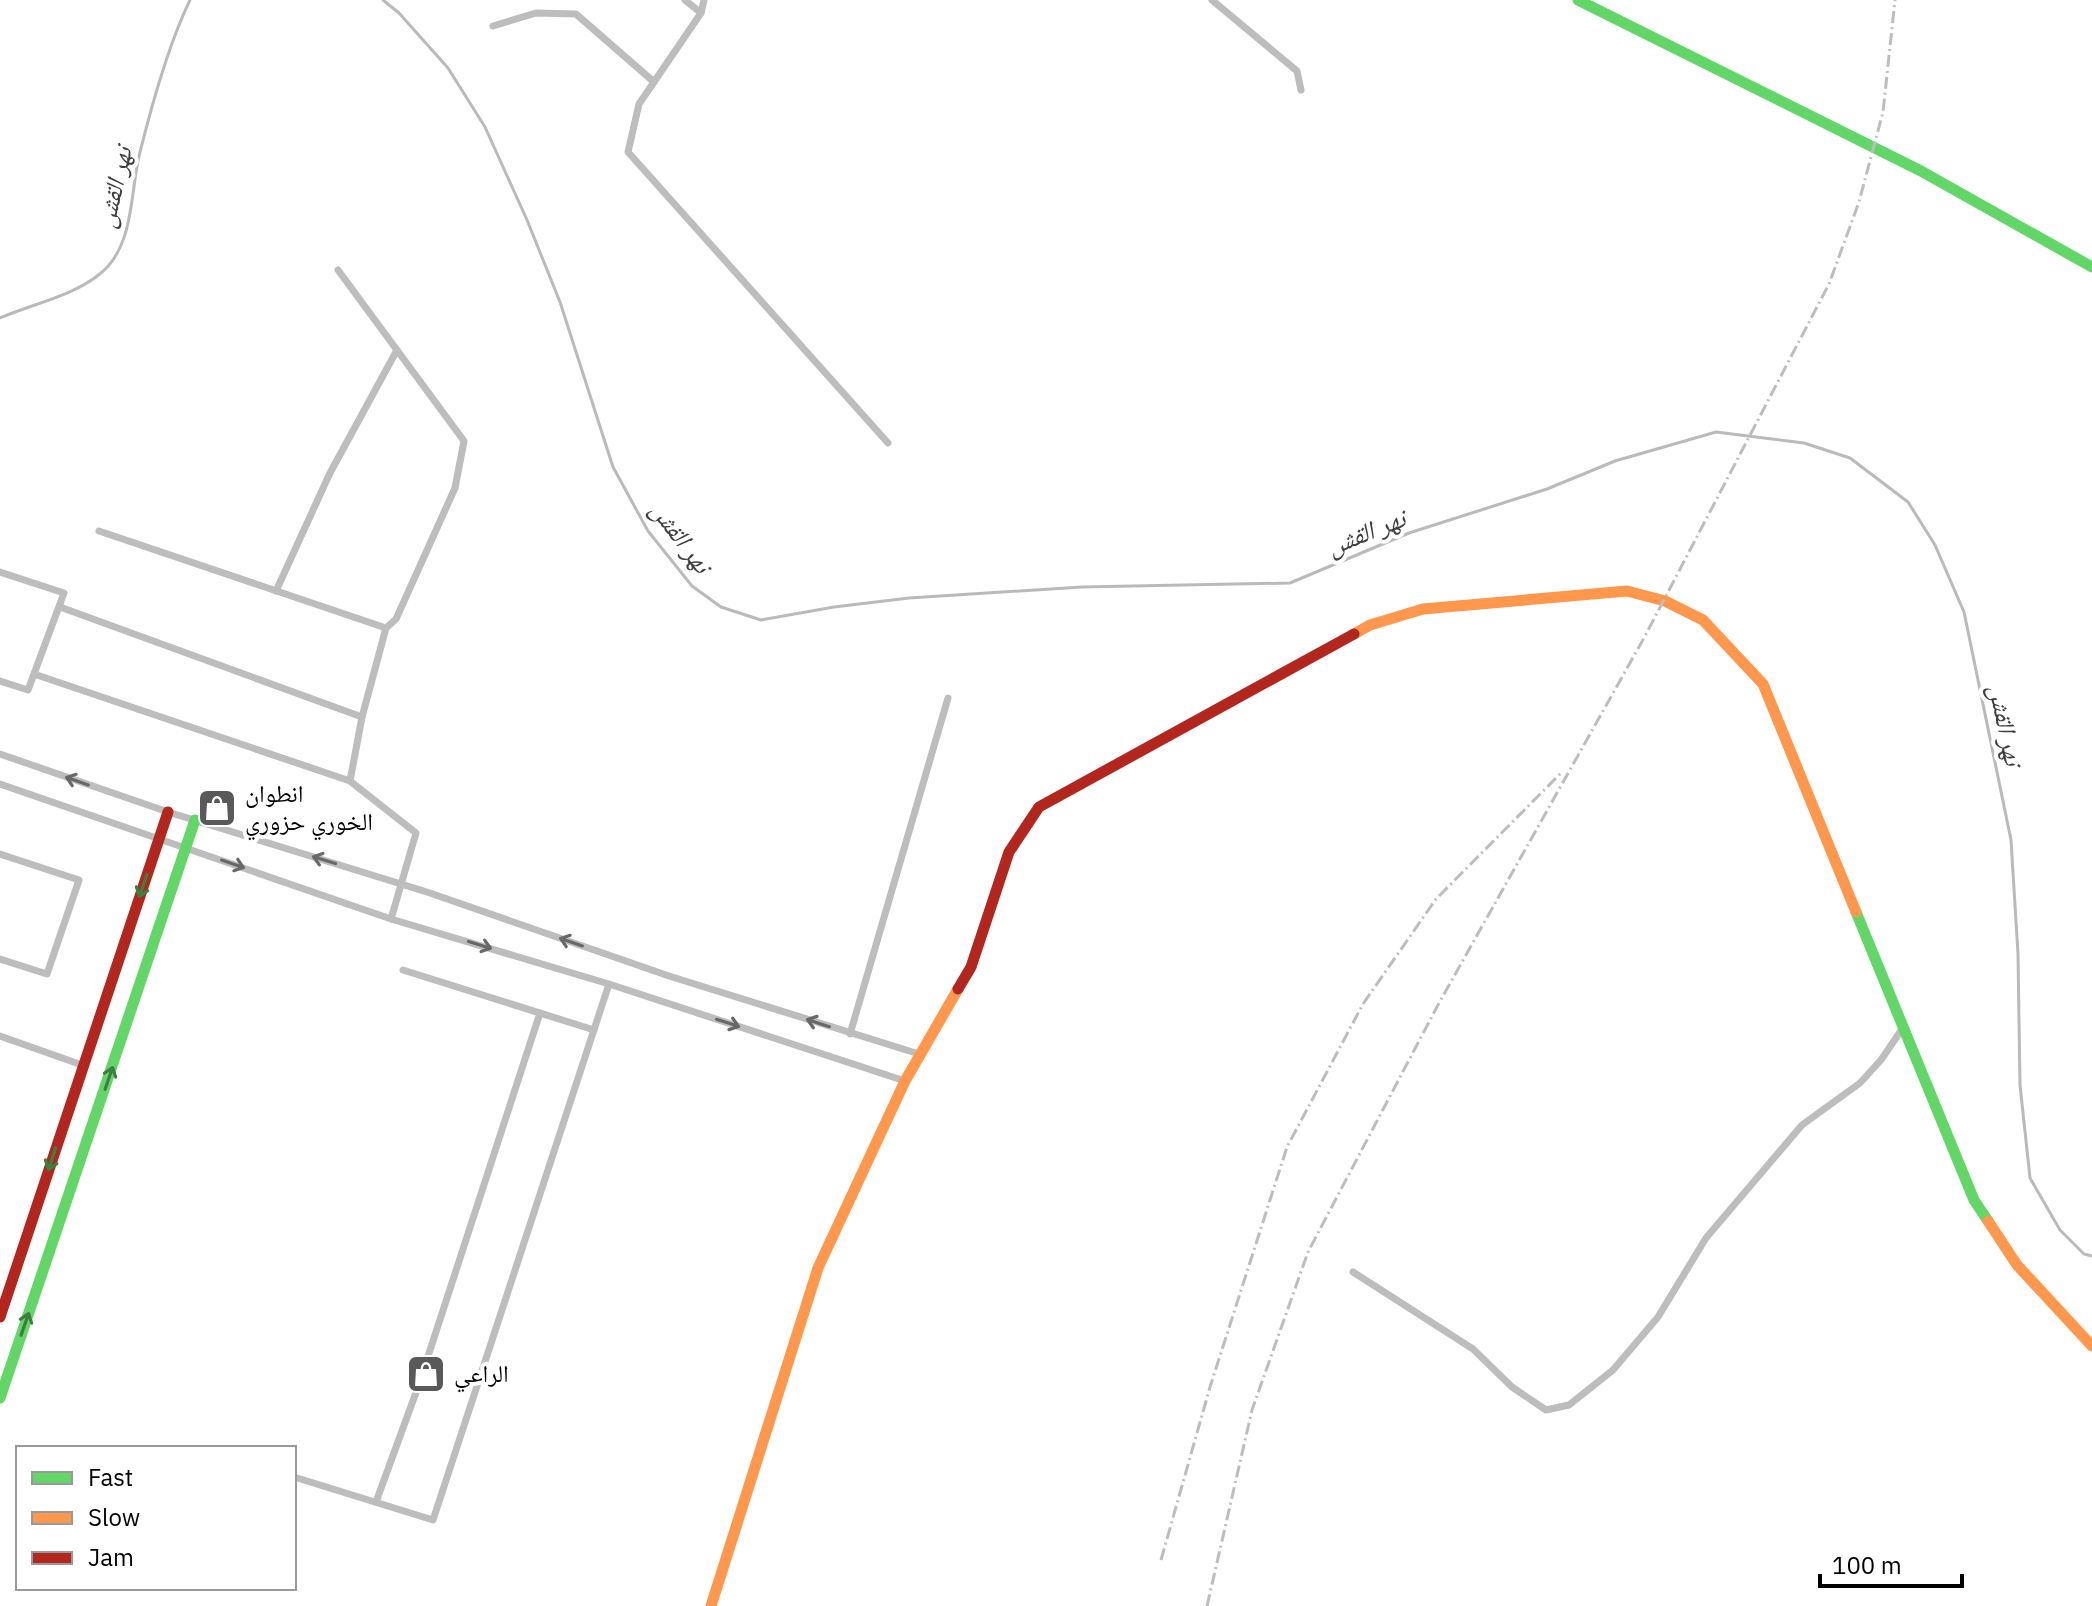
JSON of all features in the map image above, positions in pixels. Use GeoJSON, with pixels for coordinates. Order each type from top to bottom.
{"type":"FeatureCollection","features":[{"type":"Feature","properties":{"kind":"street"},"geometry":{"type":"LineString","coordinates":[[685,0],[701,13]]}},
{"type":"Feature","properties":{"kind":"street"},"geometry":{"type":"LineString","coordinates":[[704,0],[701,13],[639,104],[628,152],[888,443]]}},
{"type":"Feature","properties":{"kind":"street"},"geometry":{"type":"LineString","coordinates":[[1212,0],[1297,71],[1301,90]]}},
{"type":"Feature","properties":{"kind":"street"},"geometry":{"type":"LineString","coordinates":[[1578,0],[1921,171],[2092,267]]}},
{"type":"Feature","properties":{"kind":"street"},"geometry":{"type":"LineString","coordinates":[[493,26],[536,13],[576,14],[654,82]]}},
{"type":"Feature","properties":{"kind":"street"},"geometry":{"type":"LineString","coordinates":[[338,270],[464,441],[455,488],[396,619],[386,628],[362,717],[350,781]]}},
{"type":"Feature","properties":{"kind":"street"},"geometry":{"type":"LineString","coordinates":[[276,591],[330,473],[397,350]]}},
{"type":"Feature","properties":{"kind":"street"},"geometry":{"type":"LineString","coordinates":[[99,531],[386,628]]}},
{"type":"Feature","properties":{"kind":"street"},"geometry":{"type":"LineString","coordinates":[[0,572],[64,593],[28,690],[0,681]]}},
{"type":"Feature","properties":{"kind":"street"},"geometry":{"type":"LineString","coordinates":[[711,1606],[818,1268],[905,1081],[971,967],[1009,852],[1039,807],[1370,625],[1423,609],[1627,591],[1665,601],[1703,620],[1763,684],[1974,1200],[2017,1265],[2092,1346]]}},
{"type":"Feature","properties":{"kind":"street"},"geometry":{"type":"LineString","coordinates":[[60,607],[362,717]]}},
{"type":"Feature","properties":{"kind":"street"},"geometry":{"type":"LineString","coordinates":[[34,674],[350,781],[416,833],[391,919]]}},
{"type":"Feature","properties":{"kind":"street"},"geometry":{"type":"LineString","coordinates":[[850,1034],[948,698]]}},
{"type":"Feature","properties":{"kind":"street"},"geometry":{"type":"LineString","coordinates":[[0,754],[168,812],[401,884],[669,976],[919,1054]]}},
{"type":"Feature","properties":{"kind":"street"},"geometry":{"type":"LineString","coordinates":[[0,784],[391,919],[609,984],[905,1081]]}},
{"type":"Feature","properties":{"kind":"street"},"geometry":{"type":"LineString","coordinates":[[0,1317],[168,812]]}},
{"type":"Feature","properties":{"kind":"street"},"geometry":{"type":"LineString","coordinates":[[0,1398],[195,820]]}},
{"type":"Feature","properties":{"kind":"street"},"geometry":{"type":"LineString","coordinates":[[0,854],[79,880],[47,974],[0,959]]}},
{"type":"Feature","properties":{"kind":"street"},"geometry":{"type":"LineString","coordinates":[[403,970],[594,1030]]}},
{"type":"Feature","properties":{"kind":"street"},"geometry":{"type":"LineString","coordinates":[[296,1478],[433,1520],[609,984]]}},
{"type":"Feature","properties":{"kind":"street"},"geometry":{"type":"LineString","coordinates":[[376,1502],[418,1387],[540,1013]]}},
{"type":"Feature","properties":{"kind":"street"},"geometry":{"type":"LineString","coordinates":[[1353,1272],[1473,1349],[1512,1387],[1546,1410],[1569,1405],[1613,1370],[1658,1317],[1706,1238],[1802,1125],[1860,1083],[1881,1060],[1902,1029]]}},
{"type":"Feature","properties":{"kind":"street"},"geometry":{"type":"LineString","coordinates":[[0,1036],[82,1065]]}},
{"type":"Feature","properties":{"kind":"waterway","name":"نهر القش"},"geometry":{"type":"LineString","coordinates":[[0,318],[78,288],[101,273],[120,248],[130,216],[140,152],[156,94],[190,0]]}},
{"type":"Feature","properties":{"kind":"waterway","name":"نهر القش"},"geometry":{"type":"LineString","coordinates":[[383,0],[399,13],[448,68],[485,127],[560,302],[613,467],[648,531],[692,586],[721,607],[761,620],[909,598],[1082,587],[1290,583],[1409,533],[1547,489],[1615,461],[1716,432],[1804,443],[1850,458],[1908,502],[1935,545],[1964,612],[2011,840],[2018,954],[2020,1085],[2030,1178],[2060,1230],[2084,1254],[2092,1256]]}},
{"type":"Feature","properties":{"kind":"railway"},"geometry":{"type":"LineString","coordinates":[[1207,1606],[1252,1410],[1308,1252],[1439,1003],[1644,638],[1829,284],[1859,202],[1883,112],[1895,0]]}},
{"type":"Feature","properties":{"kind":"railway"},"geometry":{"type":"LineString","coordinates":[[1161,1560],[1210,1387],[1287,1147],[1363,1004],[1436,899],[1561,773]]}},
{"type":"Feature","properties":{"kind":"traffic: fast"},"geometry":{"type":"LineString","coordinates":[[1578,0],[1921,171],[2092,267]]}},
{"type":"Feature","properties":{"kind":"traffic: fast"},"geometry":{"type":"LineString","coordinates":[[0,1398],[195,820]]}},
{"type":"Feature","properties":{"kind":"traffic: fast"},"geometry":{"type":"LineString","coordinates":[[1856,912],[1974,1200],[1988,1221]]}},
{"type":"Feature","properties":{"kind":"traffic: slow"},"geometry":{"type":"LineString","coordinates":[[1354,634],[1370,625],[1423,609],[1627,591],[1665,601],[1703,620],[1763,684],[1856,912]]}},
{"type":"Feature","properties":{"kind":"traffic: slow"},"geometry":{"type":"LineString","coordinates":[[711,1606],[818,1268],[905,1081],[958,989]]}},
{"type":"Feature","properties":{"kind":"traffic: slow"},"geometry":{"type":"LineString","coordinates":[[1988,1221],[2017,1265],[2092,1346]]}},
{"type":"Feature","properties":{"kind":"traffic: jam"},"geometry":{"type":"LineString","coordinates":[[958,989],[971,967],[1009,852],[1039,807],[1354,634]]}},
{"type":"Feature","properties":{"kind":"traffic: jam"},"geometry":{"type":"LineString","coordinates":[[0,1317],[168,812]]}},
{"type":"Feature","properties":{"kind":"place","name":"انطوان الخوري حزوري"},"geometry":{"type":"Point","coordinates":[217,808]}},
{"type":"Feature","properties":{"kind":"place","name":"الراعي"},"geometry":{"type":"Point","coordinates":[426,1374]}}]}
